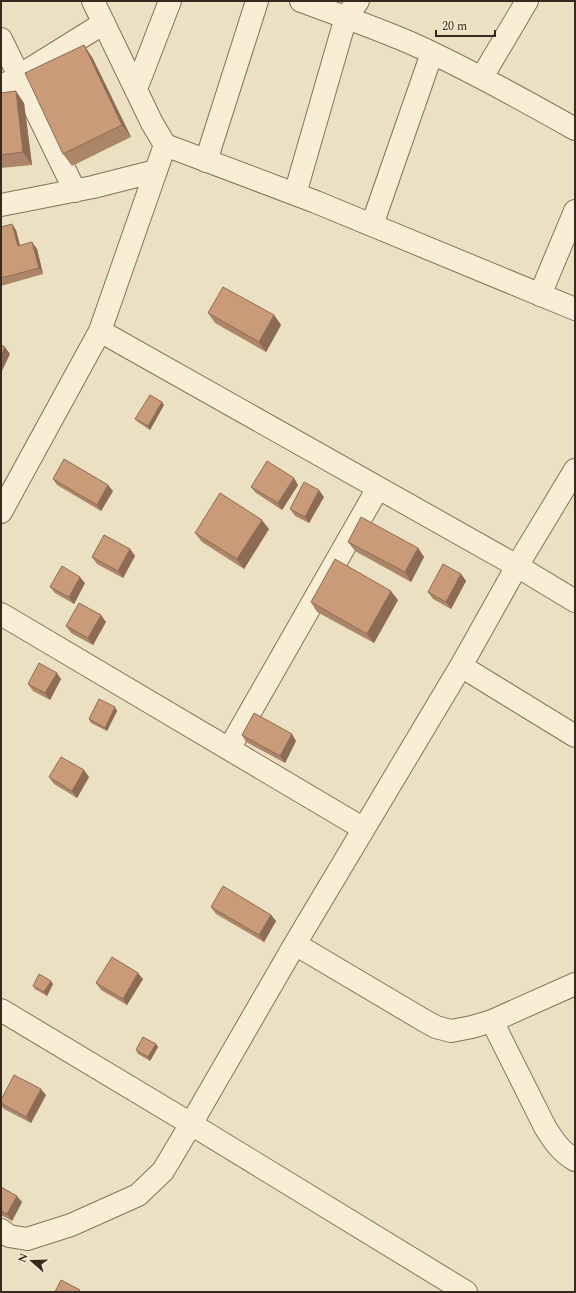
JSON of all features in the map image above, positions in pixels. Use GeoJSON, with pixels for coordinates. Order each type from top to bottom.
{"type":"FeatureCollection","features":[{"type":"Feature","properties":{"kind":"street"},"geometry":{"type":"LineString","coordinates":[[93,1],[152,123],[165,145],[295,194],[575,309]]}},
{"type":"Feature","properties":{"kind":"street"},"geometry":{"type":"LineString","coordinates":[[136,89],[170,1]]}},
{"type":"Feature","properties":{"kind":"street"},"geometry":{"type":"LineString","coordinates":[[206,161],[257,1]]}},
{"type":"Feature","properties":{"kind":"street"},"geometry":{"type":"LineString","coordinates":[[301,1],[352,9],[376,28],[432,53],[482,78],[575,129]]}},
{"type":"Feature","properties":{"kind":"street"},"geometry":{"type":"LineString","coordinates":[[482,78],[527,1]]}},
{"type":"Feature","properties":{"kind":"street"},"geometry":{"type":"LineString","coordinates":[[295,194],[352,9]]}},
{"type":"Feature","properties":{"kind":"street"},"geometry":{"type":"LineString","coordinates":[[1,87],[104,23]]}},
{"type":"Feature","properties":{"kind":"street"},"geometry":{"type":"LineString","coordinates":[[1,39],[75,191]]}},
{"type":"Feature","properties":{"kind":"street"},"geometry":{"type":"LineString","coordinates":[[372,225],[432,53]]}},
{"type":"Feature","properties":{"kind":"street"},"geometry":{"type":"LineString","coordinates":[[1,512],[100,331],[165,145]]}},
{"type":"Feature","properties":{"kind":"street"},"geometry":{"type":"LineString","coordinates":[[1,205],[75,191],[156,171]]}},
{"type":"Feature","properties":{"kind":"street"},"geometry":{"type":"LineString","coordinates":[[540,294],[575,211]]}},
{"type":"Feature","properties":{"kind":"street"},"geometry":{"type":"LineString","coordinates":[[100,331],[517,566],[575,601]]}},
{"type":"Feature","properties":{"kind":"street"},"geometry":{"type":"LineString","coordinates":[[1,1230],[9,1236],[27,1239],[72,1225],[138,1195],[163,1171],[295,944],[462,666],[517,566],[575,470]]}},
{"type":"Feature","properties":{"kind":"street"},"geometry":{"type":"LineString","coordinates":[[229,749],[378,488]]}},
{"type":"Feature","properties":{"kind":"street"},"geometry":{"type":"LineString","coordinates":[[1,614],[364,829]]}},
{"type":"Feature","properties":{"kind":"street"},"geometry":{"type":"LineString","coordinates":[[462,666],[575,736]]}},
{"type":"Feature","properties":{"kind":"street"},"geometry":{"type":"LineString","coordinates":[[295,944],[436,1027],[451,1031],[472,1028],[492,1021],[575,984]]}},
{"type":"Feature","properties":{"kind":"street"},"geometry":{"type":"LineString","coordinates":[[1,1010],[466,1292]]}},
{"type":"Feature","properties":{"kind":"street"},"geometry":{"type":"LineString","coordinates":[[492,1021],[544,1127],[565,1154],[575,1160]]}},
{"type":"Feature","properties":{"kind":"building"},"geometry":{"type":"Polygon","coordinates":[[[84,45],[122,125],[63,154],[25,73],[84,45]]]}},
{"type":"Feature","properties":{"kind":"building"},"geometry":{"type":"Polygon","coordinates":[[[16,91],[23,152],[1,155],[1,93],[16,91]]]}},
{"type":"Feature","properties":{"kind":"building"},"geometry":{"type":"Polygon","coordinates":[[[12,224],[18,246],[32,242],[39,268],[1,278],[1,227],[12,224]]]}},
{"type":"Feature","properties":{"kind":"building"},"geometry":{"type":"Polygon","coordinates":[[[223,287],[274,315],[259,342],[208,313],[223,287]]]}},
{"type":"Feature","properties":{"kind":"building"},"geometry":{"type":"Polygon","coordinates":[[[1,345],[5,347],[1,356],[1,345]]]}},
{"type":"Feature","properties":{"kind":"building"},"geometry":{"type":"Polygon","coordinates":[[[150,395],[162,402],[148,426],[135,419],[150,395]]]}},
{"type":"Feature","properties":{"kind":"building"},"geometry":{"type":"Polygon","coordinates":[[[64,459],[108,485],[97,505],[53,479],[64,459]]]}},
{"type":"Feature","properties":{"kind":"building"},"geometry":{"type":"Polygon","coordinates":[[[267,461],[294,478],[278,503],[251,487],[267,461]]]}},
{"type":"Feature","properties":{"kind":"building"},"geometry":{"type":"Polygon","coordinates":[[[304,482],[319,490],[305,517],[290,509],[304,482]]]}},
{"type":"Feature","properties":{"kind":"building"},"geometry":{"type":"Polygon","coordinates":[[[220,493],[262,520],[237,559],[195,533],[220,493]]]}},
{"type":"Feature","properties":{"kind":"building"},"geometry":{"type":"Polygon","coordinates":[[[361,517],[418,548],[405,572],[348,542],[361,517]]]}},
{"type":"Feature","properties":{"kind":"building"},"geometry":{"type":"Polygon","coordinates":[[[104,535],[130,549],[118,571],[92,557],[104,535]]]}},
{"type":"Feature","properties":{"kind":"building"},"geometry":{"type":"Polygon","coordinates":[[[335,559],[391,591],[367,634],[311,602],[335,559]]]}},
{"type":"Feature","properties":{"kind":"building"},"geometry":{"type":"Polygon","coordinates":[[[443,564],[461,574],[446,602],[428,592],[443,564]]]}},
{"type":"Feature","properties":{"kind":"building"},"geometry":{"type":"Polygon","coordinates":[[[62,566],[80,577],[69,597],[50,587],[62,566]]]}},
{"type":"Feature","properties":{"kind":"building"},"geometry":{"type":"Polygon","coordinates":[[[79,603],[101,615],[88,638],[66,626],[79,603]]]}},
{"type":"Feature","properties":{"kind":"building"},"geometry":{"type":"Polygon","coordinates":[[[39,663],[57,673],[45,693],[28,684],[39,663]]]}},
{"type":"Feature","properties":{"kind":"building"},"geometry":{"type":"Polygon","coordinates":[[[99,699],[115,707],[105,728],[89,719],[99,699]]]}},
{"type":"Feature","properties":{"kind":"building"},"geometry":{"type":"Polygon","coordinates":[[[254,713],[292,734],[280,756],[242,735],[254,713]]]}},
{"type":"Feature","properties":{"kind":"building"},"geometry":{"type":"Polygon","coordinates":[[[61,757],[84,770],[72,791],[49,777],[61,757]]]}},
{"type":"Feature","properties":{"kind":"building"},"geometry":{"type":"Polygon","coordinates":[[[223,886],[271,915],[259,935],[211,907],[223,886]]]}},
{"type":"Feature","properties":{"kind":"building"},"geometry":{"type":"Polygon","coordinates":[[[112,957],[138,973],[123,999],[96,983],[112,957]]]}},
{"type":"Feature","properties":{"kind":"building"},"geometry":{"type":"Polygon","coordinates":[[[39,974],[51,981],[44,992],[33,986],[39,974]]]}},
{"type":"Feature","properties":{"kind":"building"},"geometry":{"type":"Polygon","coordinates":[[[143,1037],[156,1044],[148,1057],[136,1050],[143,1037]]]}},
{"type":"Feature","properties":{"kind":"building"},"geometry":{"type":"Polygon","coordinates":[[[14,1075],[41,1089],[26,1117],[1,1103],[1,1100],[14,1075]]]}},
{"type":"Feature","properties":{"kind":"building"},"geometry":{"type":"Polygon","coordinates":[[[1,1187],[17,1196],[7,1214],[1,1211],[1,1187]]]}},
{"type":"Feature","properties":{"kind":"building"},"geometry":{"type":"Polygon","coordinates":[[[61,1280],[80,1290],[79,1292],[55,1292],[61,1280]]]}}]}
